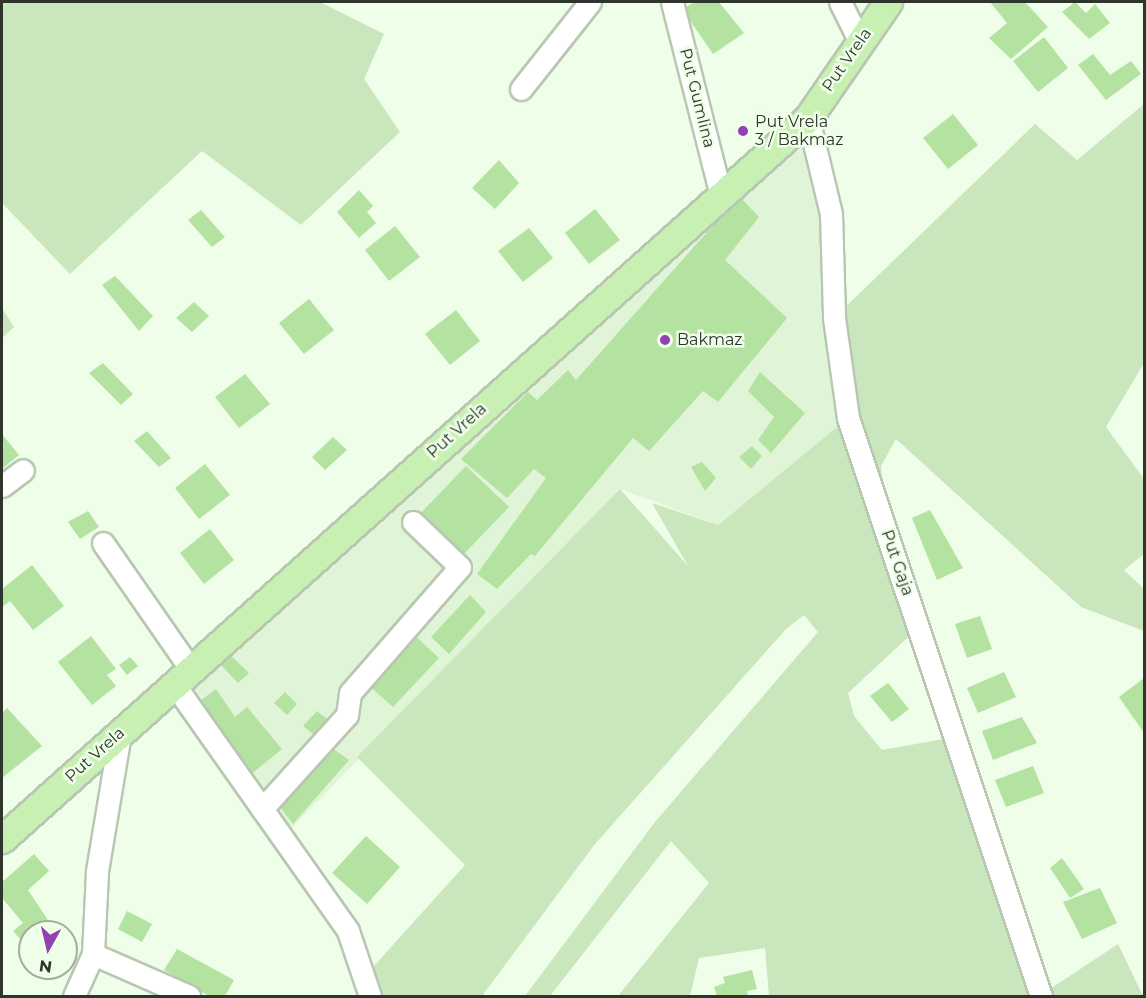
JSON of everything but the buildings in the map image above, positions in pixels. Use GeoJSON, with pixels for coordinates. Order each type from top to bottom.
{"type":"FeatureCollection","features":[{"type":"Feature","properties":{"kind":"main road","name":"Put Vrela"},"geometry":{"type":"LineString","coordinates":[[2,839],[808,118],[888,2]]}},
{"type":"Feature","properties":{"kind":"street"},"geometry":{"type":"LineString","coordinates":[[521,89],[590,2]]}},
{"type":"Feature","properties":{"kind":"street","name":"Put Gumlina"},"geometry":{"type":"LineString","coordinates":[[672,2],[721,195]]}},
{"type":"Feature","properties":{"kind":"street"},"geometry":{"type":"LineString","coordinates":[[840,2],[860,42]]}},
{"type":"Feature","properties":{"kind":"street","name":"Put Gaja"},"geometry":{"type":"LineString","coordinates":[[808,118],[831,214],[834,318],[848,418],[1041,996]]}},
{"type":"Feature","properties":{"kind":"street"},"geometry":{"type":"LineString","coordinates":[[2,486],[22,470]]}},
{"type":"Feature","properties":{"kind":"street"},"geometry":{"type":"LineString","coordinates":[[262,809],[347,715],[350,693],[460,567],[413,522]]}},
{"type":"Feature","properties":{"kind":"street"},"geometry":{"type":"LineString","coordinates":[[104,543],[262,809],[348,932],[370,996]]}},
{"type":"Feature","properties":{"kind":"street"},"geometry":{"type":"LineString","coordinates":[[74,996],[93,954],[97,872],[120,733]]}},
{"type":"Feature","properties":{"kind":"street"},"geometry":{"type":"LineString","coordinates":[[93,954],[189,996]]}},
{"type":"Feature","properties":{"kind":"shaded area"},"geometry":{"type":"Polygon","coordinates":[[[2,2],[320,2],[384,34],[364,79],[400,132],[301,225],[202,151],[70,274],[2,203],[2,2]]]}},
{"type":"Feature","properties":{"kind":"shaded area"},"geometry":{"type":"Polygon","coordinates":[[[1144,104],[1144,363],[1106,427],[1144,479],[1144,554],[1124,570],[1144,589],[1144,631],[1081,607],[896,439],[881,466],[888,538],[919,627],[848,693],[854,716],[882,750],[955,737],[1041,995],[1118,944],[1143,996],[769,996],[765,948],[699,958],[690,996],[618,996],[709,883],[671,841],[550,996],[525,996],[655,822],[818,632],[804,615],[786,629],[595,844],[482,996],[370,996],[364,977],[465,865],[357,757],[620,489],[688,566],[652,503],[718,525],[848,418],[834,318],[1035,124],[1077,160],[1144,104]]]}},
{"type":"Feature","properties":{"kind":"shaded area"},"geometry":{"type":"Polygon","coordinates":[[[808,118],[848,418],[718,525],[620,489],[281,839],[174,684],[808,118]]]}},
{"type":"Feature","properties":{"kind":"shaded area"},"geometry":{"type":"Polygon","coordinates":[[[2,308],[14,327],[2,338],[2,308]]]}},
{"type":"Feature","properties":{"kind":"place","name":"Put Vrela 3 / Bakmaz"},"geometry":{"type":"Point","coordinates":[743,131]}},
{"type":"Feature","properties":{"kind":"place","name":"Bakmaz"},"geometry":{"type":"Point","coordinates":[665,340]}}]}
